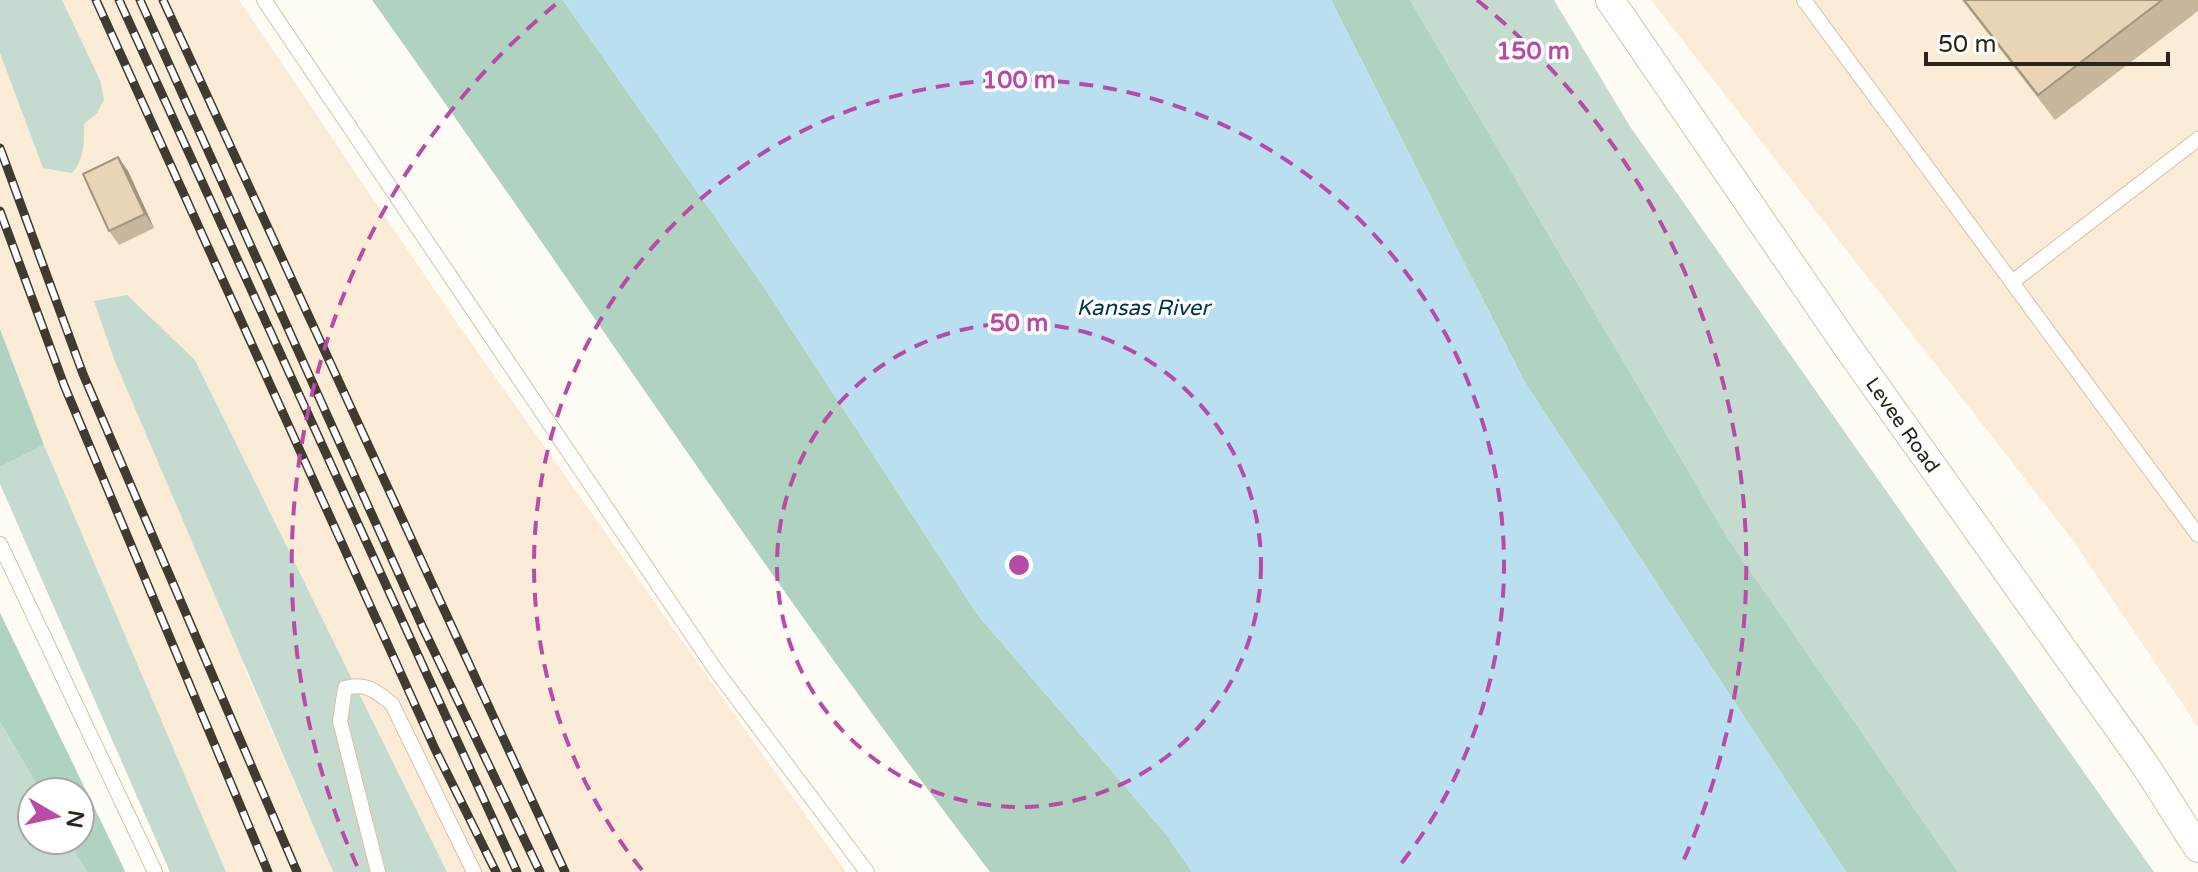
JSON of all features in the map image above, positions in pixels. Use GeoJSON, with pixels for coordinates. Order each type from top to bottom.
{"type":"FeatureCollection","features":[{"type":"Feature","properties":{"kind":"street","name":"Levee Road"},"geometry":{"type":"LineString","coordinates":[[1610,0],[1844,342],[2145,765],[2198,848]]}},
{"type":"Feature","properties":{"kind":"lane"},"geometry":{"type":"LineString","coordinates":[[264,0],[715,669],[867,872]]}},
{"type":"Feature","properties":{"kind":"lane"},"geometry":{"type":"LineString","coordinates":[[1804,0],[2198,535]]}},
{"type":"Feature","properties":{"kind":"lane"},"geometry":{"type":"LineString","coordinates":[[2012,282],[2198,139]]}},
{"type":"Feature","properties":{"kind":"lane"},"geometry":{"type":"LineString","coordinates":[[0,544],[155,872]]}},
{"type":"Feature","properties":{"kind":"lane"},"geometry":{"type":"LineString","coordinates":[[378,872],[340,721],[345,688],[358,684],[375,690],[392,704],[474,872]]}},
{"type":"Feature","properties":{"kind":"shaded area"},"geometry":{"type":"Polygon","coordinates":[[[0,0],[239,0],[459,326],[846,872],[447,872],[195,360],[244,667],[333,872],[226,872],[44,445],[0,329],[0,0]]]}},
{"type":"Feature","properties":{"kind":"shaded area"},"geometry":{"type":"Polygon","coordinates":[[[1651,0],[2198,0],[2198,727],[2072,539],[1651,0]]]}},
{"type":"Feature","properties":{"kind":"green space"},"geometry":{"type":"Polygon","coordinates":[[[0,0],[62,0],[100,80],[104,100],[97,113],[84,124],[82,156],[72,173],[43,168],[0,53],[0,0]]]}},
{"type":"Feature","properties":{"kind":"green space"},"geometry":{"type":"Polygon","coordinates":[[[372,0],[563,0],[762,284],[977,614],[1166,834],[1192,872],[990,872],[831,657],[372,0]]]}},
{"type":"Feature","properties":{"kind":"green space"},"geometry":{"type":"Polygon","coordinates":[[[1331,0],[1410,0],[1729,540],[1958,872],[1846,872],[1524,381],[1331,0]]]}},
{"type":"Feature","properties":{"kind":"green space"},"geometry":{"type":"Polygon","coordinates":[[[1410,0],[1554,0],[1629,125],[2154,872],[1958,872],[1729,540],[1410,0]]]}},
{"type":"Feature","properties":{"kind":"green space"},"geometry":{"type":"Polygon","coordinates":[[[127,295],[195,360],[447,872],[333,872],[114,359],[94,301],[127,295]]]}},
{"type":"Feature","properties":{"kind":"green space"},"geometry":{"type":"Polygon","coordinates":[[[0,329],[44,445],[0,467],[0,329]]]}},
{"type":"Feature","properties":{"kind":"green space"},"geometry":{"type":"Polygon","coordinates":[[[44,445],[226,872],[170,872],[0,484],[0,467],[44,445]]]}},
{"type":"Feature","properties":{"kind":"green space"},"geometry":{"type":"Polygon","coordinates":[[[0,613],[79,776],[32,776],[0,722],[0,613]]]}},
{"type":"Feature","properties":{"kind":"green space"},"geometry":{"type":"Polygon","coordinates":[[[0,722],[32,776],[16,776],[16,856],[78,856],[87,872],[0,872],[0,722]]]}},
{"type":"Feature","properties":{"kind":"green space"},"geometry":{"type":"Polygon","coordinates":[[[96,811],[125,871],[87,872],[78,856],[96,856],[96,811]]]}},
{"type":"Feature","properties":{"kind":"water","name":"Kansas River"},"geometry":{"type":"Polygon","coordinates":[[[563,0],[1331,0],[1524,381],[1846,872],[1192,872],[1166,834],[977,614],[762,284],[563,0]]]}},
{"type":"Feature","properties":{"kind":"building"},"geometry":{"type":"Polygon","coordinates":[[[1964,0],[2162,0],[2038,95],[1964,0]]]}},
{"type":"Feature","properties":{"kind":"building"},"geometry":{"type":"Polygon","coordinates":[[[118,157],[145,214],[109,231],[83,174],[118,157]]]}},
{"type":"Feature","properties":{"kind":"railway"},"geometry":{"type":"LineString","coordinates":[[96,0],[435,749],[496,872]]}},
{"type":"Feature","properties":{"kind":"railway"},"geometry":{"type":"LineString","coordinates":[[119,0],[517,872]]}},
{"type":"Feature","properties":{"kind":"railway"},"geometry":{"type":"LineString","coordinates":[[140,0],[423,628],[540,872]]}},
{"type":"Feature","properties":{"kind":"railway"},"geometry":{"type":"LineString","coordinates":[[163,0],[565,872]]}},
{"type":"Feature","properties":{"kind":"railway"},"geometry":{"type":"LineString","coordinates":[[0,148],[83,374],[297,872]]}},
{"type":"Feature","properties":{"kind":"railway"},"geometry":{"type":"LineString","coordinates":[[0,211],[64,385],[268,872]]}}]}
